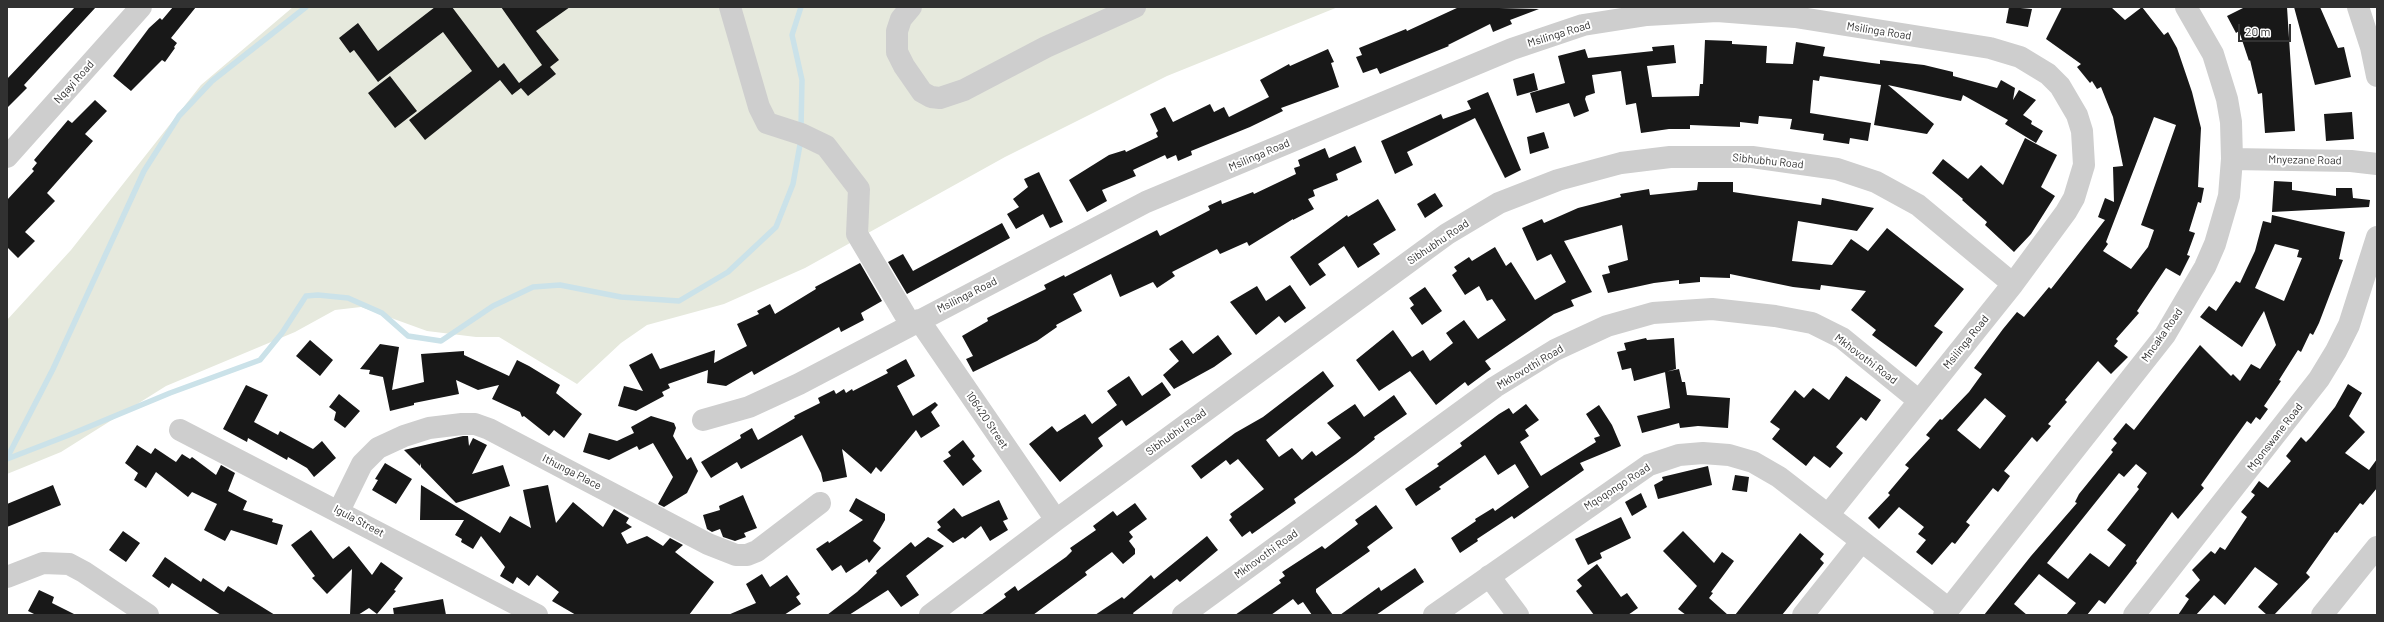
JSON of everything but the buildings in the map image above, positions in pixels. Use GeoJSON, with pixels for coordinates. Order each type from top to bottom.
{"type":"FeatureCollection","features":[{"type":"Feature","properties":{"kind":"street","name":"Nqayi Road"},"geometry":{"type":"LineString","coordinates":[[7,157],[141,7]]}},
{"type":"Feature","properties":{"kind":"street","name":"106420 Street"},"geometry":{"type":"LineString","coordinates":[[730,7],[758,107],[767,123],[801,134],[826,146],[859,189],[857,234],[915,322],[1056,520]]}},
{"type":"Feature","properties":{"kind":"street"},"geometry":{"type":"LineString","coordinates":[[911,7],[901,19],[897,31],[897,52],[904,66],[922,92],[931,97],[940,98],[964,90],[1046,47],[1135,7]]}},
{"type":"Feature","properties":{"kind":"street","name":"Mncaka Road"},"geometry":{"type":"LineString","coordinates":[[1946,612],[2165,335],[2205,267],[2216,244],[2229,196],[2232,159],[2231,122],[2221,76],[2202,33],[2186,7]]}},
{"type":"Feature","properties":{"kind":"street"},"geometry":{"type":"LineString","coordinates":[[2358,7],[2371,46],[2377,76]]}},
{"type":"Feature","properties":{"kind":"street","name":"Msilinga Road"},"geometry":{"type":"LineString","coordinates":[[703,420],[749,407],[799,384],[1146,202],[1512,49],[1583,25],[1647,15],[1717,11],[1795,17],[1990,48],[2020,57],[2048,74],[2060,86],[2077,115],[2083,142],[2084,165],[2080,182],[2066,212],[2013,284],[1918,400],[1828,515]]}},
{"type":"Feature","properties":{"kind":"street","name":"Sibhubhu Road"},"geometry":{"type":"LineString","coordinates":[[930,615],[1056,520],[1447,234],[1500,203],[1558,180],[1621,163],[1670,157],[1752,157],[1837,169],[1876,182],[1918,205],[2013,284]]}},
{"type":"Feature","properties":{"kind":"street","name":"Mnyezane Road"},"geometry":{"type":"LineString","coordinates":[[2232,159],[2351,161],[2377,164]]}},
{"type":"Feature","properties":{"kind":"street","name":"Mgonswane Road"},"geometry":{"type":"LineString","coordinates":[[2134,615],[2319,379],[2336,351],[2349,325],[2377,237]]}},
{"type":"Feature","properties":{"kind":"street","name":"Mkhovothi Road"},"geometry":{"type":"LineString","coordinates":[[1184,615],[1495,388],[1555,350],[1607,326],[1653,314],[1712,308],[1775,316],[1812,324],[1842,338],[1918,400]]}},
{"type":"Feature","properties":{"kind":"street","name":"Ithunga Place"},"geometry":{"type":"LineString","coordinates":[[338,511],[362,464],[378,448],[404,436],[429,428],[462,424],[475,424],[489,429],[708,544],[736,555],[747,555],[757,551],[820,503]]}},
{"type":"Feature","properties":{"kind":"street","name":"Igula Street"},"geometry":{"type":"LineString","coordinates":[[180,430],[537,615]]}},
{"type":"Feature","properties":{"kind":"street","name":"Mqoqongo Road"},"geometry":{"type":"LineString","coordinates":[[1434,615],[1621,483],[1649,465],[1679,455],[1703,453],[1729,455],[1753,462],[1779,477],[1828,515],[1946,612]]}},
{"type":"Feature","properties":{"kind":"street"},"geometry":{"type":"LineString","coordinates":[[1803,615],[1861,542]]}},
{"type":"Feature","properties":{"kind":"street"},"geometry":{"type":"LineString","coordinates":[[2322,615],[2377,547]]}},
{"type":"Feature","properties":{"kind":"street"},"geometry":{"type":"LineString","coordinates":[[7,578],[43,563],[68,564],[84,572],[148,615]]}},
{"type":"Feature","properties":{"kind":"street"},"geometry":{"type":"LineString","coordinates":[[1490,576],[1518,615]]}},
{"type":"Feature","properties":{"kind":"shaded area"},"geometry":{"type":"Polygon","coordinates":[[[293,7],[1338,7],[1167,76],[1005,157],[805,268],[724,304],[647,325],[621,343],[577,384],[499,337],[476,337],[427,331],[361,307],[335,310],[295,332],[166,386],[61,452],[7,474],[7,320],[71,250],[201,85],[293,7]]]}},
{"type":"Feature","properties":{"kind":"waterway"},"geometry":{"type":"LineString","coordinates":[[7,458],[53,369],[144,171],[179,116],[212,81],[306,7]]}},
{"type":"Feature","properties":{"kind":"waterway"},"geometry":{"type":"LineString","coordinates":[[801,7],[792,35],[802,80],[801,128]]}},
{"type":"Feature","properties":{"kind":"waterway"},"geometry":{"type":"LineString","coordinates":[[7,459],[170,393],[260,360],[282,333],[306,296],[318,295],[348,298],[382,313],[408,336],[441,341],[493,306],[533,287],[560,285],[621,297],[679,301],[728,272],[776,227],[793,184],[801,139]]}}]}
